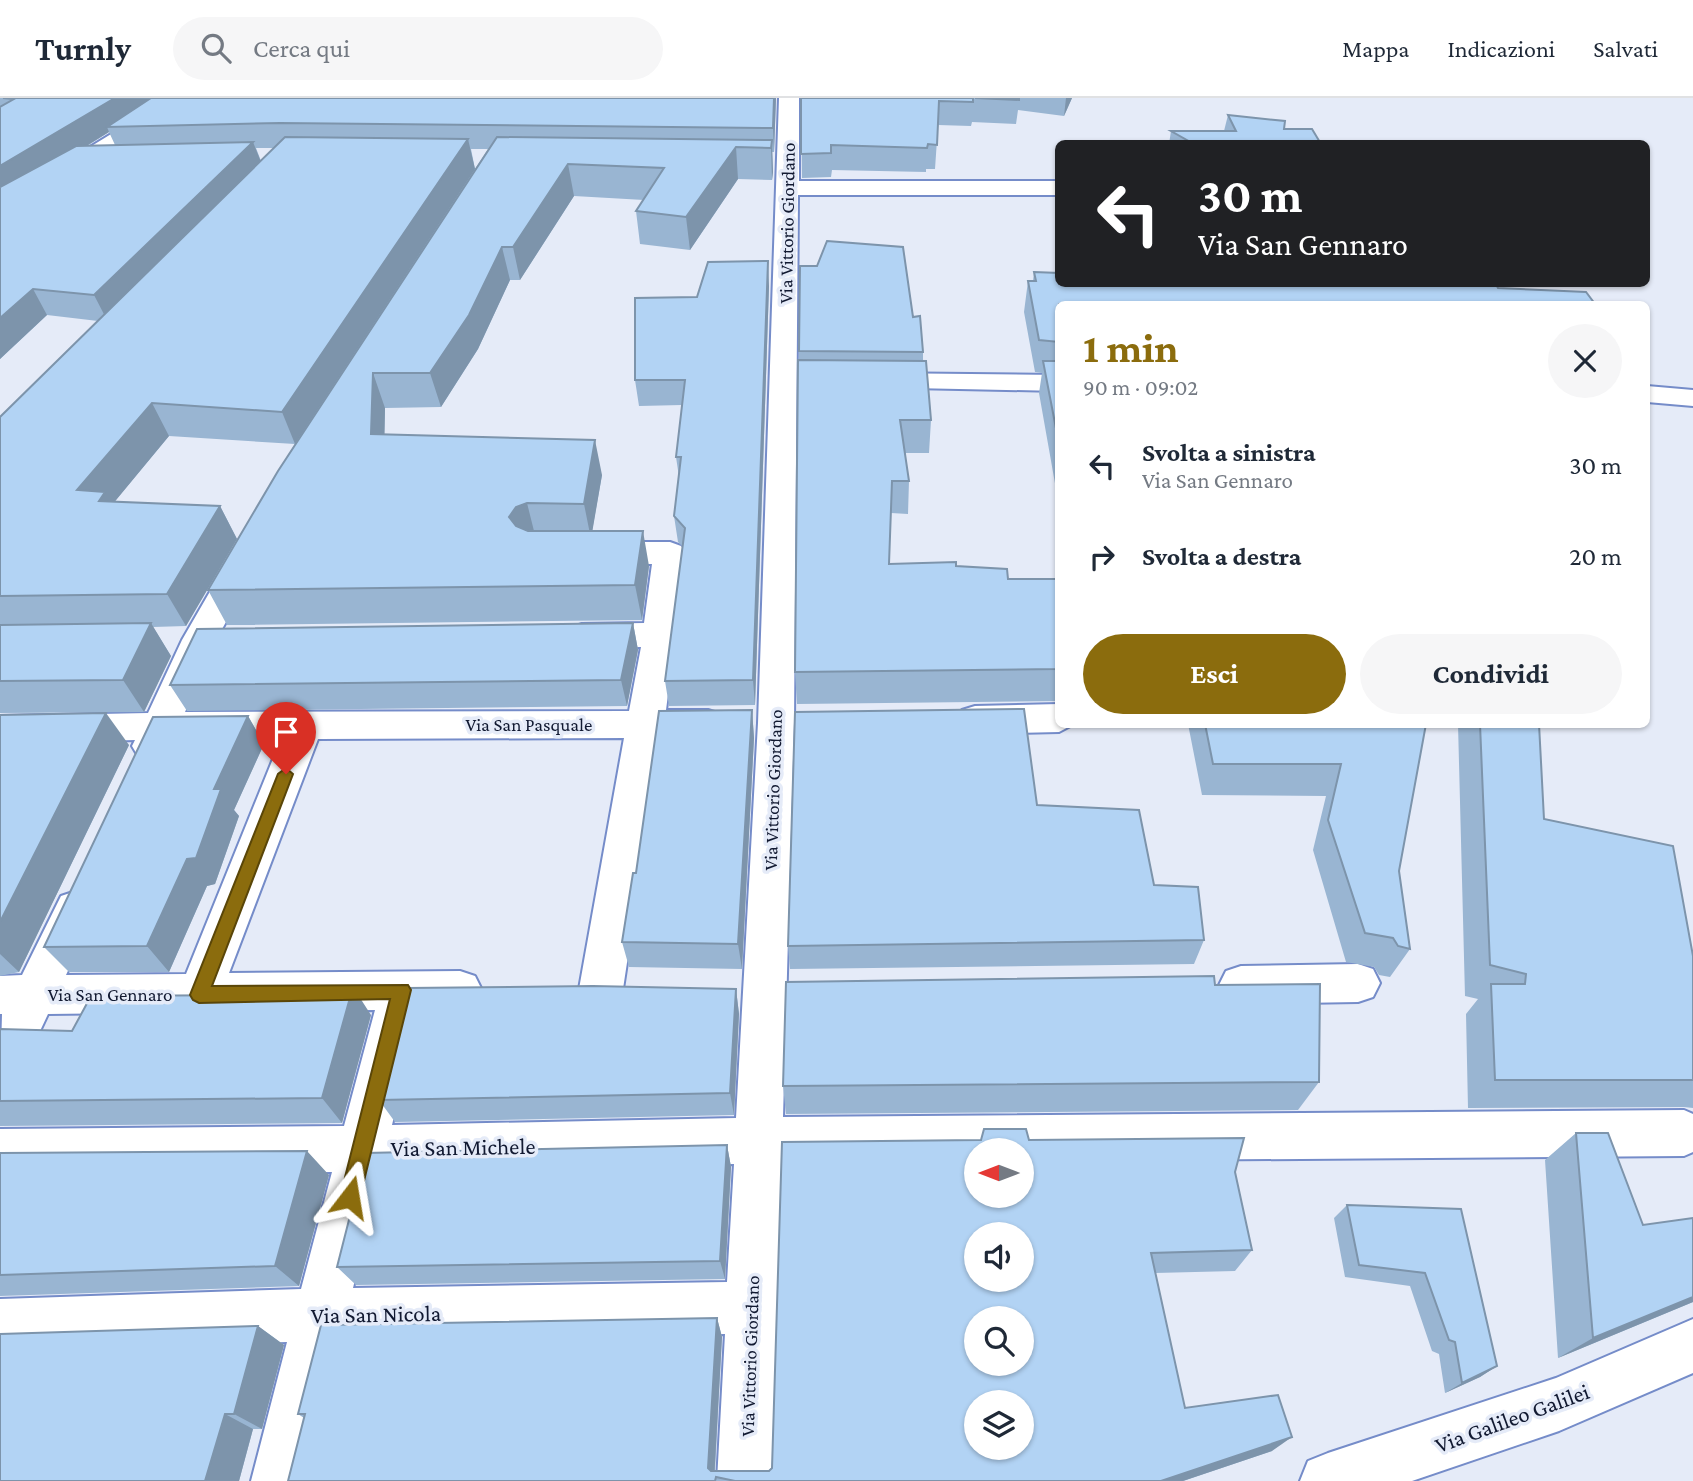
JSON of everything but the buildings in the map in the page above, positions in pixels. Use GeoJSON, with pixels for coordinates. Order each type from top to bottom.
{"type":"FeatureCollection","features":[{"type":"Feature","properties":{"kind":"street"},"geometry":{"type":"LineString","coordinates":[[0,212],[184,98]]}},
{"type":"Feature","properties":{"kind":"street","name":"Via Vittorio Giordano"},"geometry":{"type":"LineString","coordinates":[[745,1481],[766,992],[790,723],[798,381],[778,171],[789,98]]}},
{"type":"Feature","properties":{"kind":"street"},"geometry":{"type":"LineString","coordinates":[[83,161],[121,159]]}},
{"type":"Feature","properties":{"kind":"street"},"geometry":{"type":"LineString","coordinates":[[778,171],[1055,188]]}},
{"type":"Feature","properties":{"kind":"street"},"geometry":{"type":"LineString","coordinates":[[853,381],[1055,383]]}},
{"type":"Feature","properties":{"kind":"street"},"geometry":{"type":"LineString","coordinates":[[1650,394],[1693,398]]}},
{"type":"Feature","properties":{"kind":"street"},"geometry":{"type":"LineString","coordinates":[[138,775],[199,640],[256,539]]}},
{"type":"Feature","properties":{"kind":"street"},"geometry":{"type":"LineString","coordinates":[[563,552],[670,553],[660,635],[643,724],[601,989]]}},
{"type":"Feature","properties":{"kind":"street"},"geometry":{"type":"LineString","coordinates":[[548,636],[660,635]]}},
{"type":"Feature","properties":{"kind":"street"},"geometry":{"type":"LineString","coordinates":[[159,640],[241,639]]}},
{"type":"Feature","properties":{"kind":"street"},"geometry":{"type":"LineString","coordinates":[[938,720],[1055,718]]}},
{"type":"Feature","properties":{"kind":"street","name":"Via San Pasquale"},"geometry":{"type":"LineString","coordinates":[[0,730],[160,726],[790,723]]}},
{"type":"Feature","properties":{"kind":"street"},"geometry":{"type":"LineString","coordinates":[[199,995],[305,725]]}},
{"type":"Feature","properties":{"kind":"street"},"geometry":{"type":"LineString","coordinates":[[0,1067],[18,994],[87,884]]}},
{"type":"Feature","properties":{"kind":"street"},"geometry":{"type":"LineString","coordinates":[[1207,986],[1358,983]]}},
{"type":"Feature","properties":{"kind":"street"},"geometry":{"type":"LineString","coordinates":[[279,1481],[402,990]]}},
{"type":"Feature","properties":{"kind":"street","name":"Via San Gennaro"},"geometry":{"type":"LineString","coordinates":[[18,994],[199,995],[495,990]]}},
{"type":"Feature","properties":{"kind":"street","name":"Via San Michele"},"geometry":{"type":"LineString","coordinates":[[0,1152],[362,1149],[758,1140],[1684,1133]]}},
{"type":"Feature","properties":{"kind":"street","name":"Via San Nicola"},"geometry":{"type":"LineString","coordinates":[[0,1325],[319,1315],[751,1308]]}},
{"type":"Feature","properties":{"kind":"street","name":"Via Galileo Galilei"},"geometry":{"type":"LineString","coordinates":[[1328,1481],[1559,1404],[1693,1346]]}},
{"type":"Feature","properties":{"kind":"route"},"geometry":{"type":"LineString","coordinates":[[286,774],[199,995],[402,990],[350,1197]]}}]}
